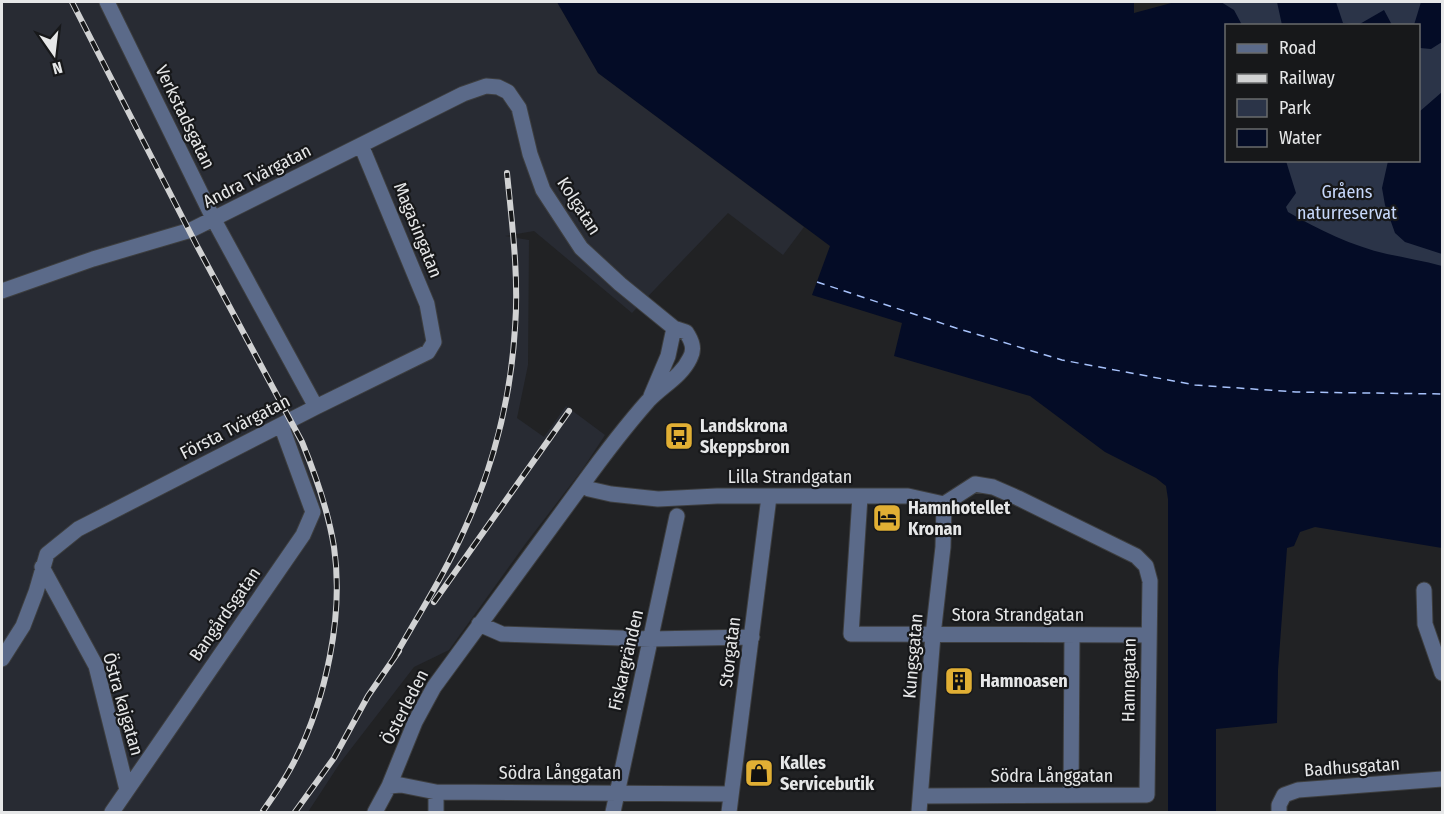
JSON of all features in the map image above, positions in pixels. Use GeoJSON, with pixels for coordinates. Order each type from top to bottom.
{"type":"FeatureCollection","features":[{"type":"Feature","properties":{"kind":"street","name":"Verkstadsgatan"},"geometry":{"type":"LineString","coordinates":[[107,2],[214,220],[316,407]]}},
{"type":"Feature","properties":{"kind":"street","name":"Andra Tvärgatan"},"geometry":{"type":"LineString","coordinates":[[2,291],[93,259],[180,234],[214,220],[480,87],[498,87],[508,92],[517,104]]}},
{"type":"Feature","properties":{"kind":"street","name":"Kolgatan"},"geometry":{"type":"LineString","coordinates":[[517,104],[530,154],[543,190],[581,248],[620,284],[674,328],[686,332],[693,350],[691,357],[671,382],[650,398],[582,485]]}},
{"type":"Feature","properties":{"kind":"street","name":"Magasingatan"},"geometry":{"type":"LineString","coordinates":[[361,145],[428,304],[434,333]]}},
{"type":"Feature","properties":{"kind":"street","name":"Kolgatan"},"geometry":{"type":"LineString","coordinates":[[650,398],[668,356],[674,328]]}},
{"type":"Feature","properties":{"kind":"street","name":"Första Tvärgatan"},"geometry":{"type":"LineString","coordinates":[[44,560],[78,530],[428,352],[434,342],[434,333]]}},
{"type":"Feature","properties":{"kind":"street","name":"Bangårdsgatan"},"geometry":{"type":"LineString","coordinates":[[112,813],[303,535],[314,512],[281,425]]}},
{"type":"Feature","properties":{"kind":"street","name":"Hamngatan"},"geometry":{"type":"LineString","coordinates":[[944,504],[975,484],[993,488],[1136,556],[1146,566],[1150,581],[1147,795]]}},
{"type":"Feature","properties":{"kind":"street","name":"Lilla Strandgatan"},"geometry":{"type":"LineString","coordinates":[[582,485],[611,494],[658,499],[908,496],[944,504]]}},
{"type":"Feature","properties":{"kind":"street"},"geometry":{"type":"LineString","coordinates":[[582,485],[479,624],[502,634],[651,639],[752,637]]}},
{"type":"Feature","properties":{"kind":"street","name":"Storgatan"},"geometry":{"type":"LineString","coordinates":[[729,813],[769,496]]}},
{"type":"Feature","properties":{"kind":"street","name":"Stora Strandgatan"},"geometry":{"type":"LineString","coordinates":[[860,497],[851,634],[1149,635]]}},
{"type":"Feature","properties":{"kind":"street","name":"Kungsgatan"},"geometry":{"type":"LineString","coordinates":[[919,813],[933,635],[943,547],[944,504]]}},
{"type":"Feature","properties":{"kind":"street","name":"Fiskargränden"},"geometry":{"type":"LineString","coordinates":[[613,813],[677,516]]}},
{"type":"Feature","properties":{"kind":"street"},"geometry":{"type":"LineString","coordinates":[[2,659],[23,626],[36,592],[44,560]]}},
{"type":"Feature","properties":{"kind":"street","name":"Östra kajgatan"},"geometry":{"type":"LineString","coordinates":[[44,560],[96,666],[127,790]]}},
{"type":"Feature","properties":{"kind":"street"},"geometry":{"type":"LineString","coordinates":[[1424,590],[1425,624],[1443,672]]}},
{"type":"Feature","properties":{"kind":"street","name":"Österleden"},"geometry":{"type":"LineString","coordinates":[[375,813],[389,786],[415,722],[434,687],[479,624]]}},
{"type":"Feature","properties":{"kind":"street"},"geometry":{"type":"LineString","coordinates":[[1071,795],[1072,635]]}},
{"type":"Feature","properties":{"kind":"street","name":"Badhusgatan"},"geometry":{"type":"LineString","coordinates":[[1279,813],[1279,806],[1284,795],[1298,790],[1443,780]]}},
{"type":"Feature","properties":{"kind":"street","name":"Södra Långgatan"},"geometry":{"type":"LineString","coordinates":[[389,786],[401,785],[436,792],[731,794]]}},
{"type":"Feature","properties":{"kind":"street"},"geometry":{"type":"LineString","coordinates":[[436,792],[436,813]]}},
{"type":"Feature","properties":{"kind":"street","name":"Södra Långgatan"},"geometry":{"type":"LineString","coordinates":[[921,795],[1147,795]]}},
{"type":"Feature","properties":{"kind":"shaded area"},"geometry":{"type":"Polygon","coordinates":[[[2,2],[557,2],[598,73],[804,227],[783,255],[728,213],[632,313],[534,231],[505,236],[529,240],[528,365],[517,418],[544,437],[566,406],[605,435],[582,470],[449,650],[414,667],[340,763],[308,812],[2,812],[2,2]]]}},
{"type":"Feature","properties":{"kind":"green space"},"geometry":{"type":"Polygon","coordinates":[[[1210,2],[1442,2],[1442,113],[1420,127],[1420,24],[1232,24],[1210,2]]]}},
{"type":"Feature","properties":{"kind":"green space","name":"Gråens naturreservat"},"geometry":{"type":"Polygon","coordinates":[[[1250,162],[1400,162],[1442,248],[1442,272],[1350,249],[1279,210],[1250,162]]]}},
{"type":"Feature","properties":{"kind":"water"},"geometry":{"type":"Polygon","coordinates":[[[557,2],[1134,2],[1134,13],[1175,2],[1221,2],[1234,10],[1241,24],[1225,24],[1225,162],[1286,162],[1296,193],[1286,207],[1288,212],[1361,247],[1442,266],[1442,548],[1315,527],[1300,532],[1294,546],[1287,548],[1278,670],[1277,723],[1216,729],[1216,812],[1168,812],[1168,499],[1166,486],[1156,478],[1105,452],[1030,396],[894,356],[902,323],[812,295],[830,246],[598,73],[557,2]]]}},
{"type":"Feature","properties":{"kind":"water"},"geometry":{"type":"Polygon","coordinates":[[[1277,2],[1336,2],[1343,23],[1350,24],[1282,24],[1277,2]]]}},
{"type":"Feature","properties":{"kind":"water"},"geometry":{"type":"Polygon","coordinates":[[[1421,2],[1442,2],[1442,42],[1431,49],[1420,48],[1420,24],[1414,24],[1421,2]]]}},
{"type":"Feature","properties":{"kind":"water"},"geometry":{"type":"Polygon","coordinates":[[[1384,10],[1391,24],[1360,24],[1384,10]]]}},
{"type":"Feature","properties":{"kind":"water"},"geometry":{"type":"Polygon","coordinates":[[[1442,92],[1442,254],[1405,242],[1395,233],[1385,205],[1382,188],[1388,162],[1420,162],[1420,111],[1442,92]]]}},
{"type":"Feature","properties":{"kind":"ferry route"},"geometry":{"type":"LineString","coordinates":[[817,282],[1062,360],[1195,385],[1296,392],[1442,394]]}},
{"type":"Feature","properties":{"kind":"railway"},"geometry":{"type":"LineString","coordinates":[[72,2],[196,244],[302,442],[317,480],[328,520],[334,547],[336,600],[334,628],[324,684],[316,711],[295,760],[263,811]]}},
{"type":"Feature","properties":{"kind":"railway"},"geometry":{"type":"LineString","coordinates":[[394,658],[458,543],[485,478],[500,429],[510,378],[516,309],[514,250],[507,173]]}},
{"type":"Feature","properties":{"kind":"railway"},"geometry":{"type":"LineString","coordinates":[[434,602],[569,411]]}},
{"type":"Feature","properties":{"kind":"railway"},"geometry":{"type":"LineString","coordinates":[[295,812],[334,758],[368,696],[399,651]]}},
{"type":"Feature","properties":{"kind":"place","name":"Landskrona Skeppsbron"},"geometry":{"type":"Point","coordinates":[679,436]}},
{"type":"Feature","properties":{"kind":"place","name":"Hamnhotellet Kronan"},"geometry":{"type":"Point","coordinates":[887,518]}},
{"type":"Feature","properties":{"kind":"place","name":"Hamnoasen"},"geometry":{"type":"Point","coordinates":[959,681]}},
{"type":"Feature","properties":{"kind":"place","name":"Kalles Servicebutik"},"geometry":{"type":"Point","coordinates":[759,773]}}]}
